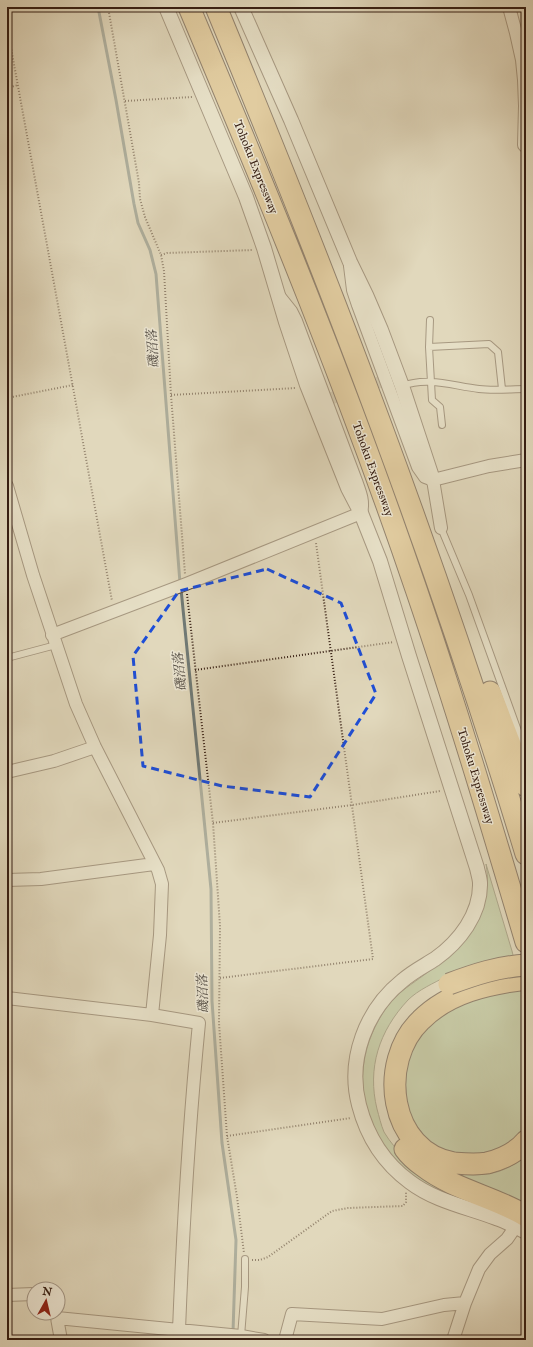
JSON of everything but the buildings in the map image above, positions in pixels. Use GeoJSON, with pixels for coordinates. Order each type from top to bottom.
{"type":"FeatureCollection","features":[{"type":"Feature","properties":{"kind":"highway","name":"Tohoku Expressway"},"geometry":{"type":"LineString","coordinates":[[189,7],[286,242],[373,469],[419,597],[479,782],[526,942]]}},
{"type":"Feature","properties":{"kind":"highway","name":"Tohoku Expressway"},"geometry":{"type":"LineString","coordinates":[[216,7],[353,349],[416,521],[499,765],[526,854]]}},
{"type":"Feature","properties":{"kind":"highway"},"geometry":{"type":"LineString","coordinates":[[416,521],[456,600],[502,727],[526,786]]}},
{"type":"Feature","properties":{"kind":"highway"},"geometry":{"type":"LineString","coordinates":[[479,782],[487,838],[526,973]]}},
{"type":"Feature","properties":{"kind":"highway"},"geometry":{"type":"LineString","coordinates":[[523,1225],[502,1203],[469,1192],[440,1178],[410,1156],[396,1138],[384,1109],[380,1081],[387,1048],[406,1016],[422,1001],[452,990],[482,972],[526,965]]}},
{"type":"Feature","properties":{"kind":"highway"},"geometry":{"type":"LineString","coordinates":[[526,979],[482,987],[452,990],[437,1007],[410,1031],[402,1047],[394,1082],[396,1101],[400,1117],[416,1143],[443,1161],[468,1165],[481,1164],[497,1160],[511,1154],[526,1141]]}},
{"type":"Feature","properties":{"kind":"street"},"geometry":{"type":"LineString","coordinates":[[166,7],[246,197],[264,248],[307,385],[348,488],[361,513],[380,561],[453,789],[477,868],[480,883],[479,896],[468,923],[459,937],[436,958],[402,980],[384,999],[365,1027],[356,1060],[358,1100],[364,1122],[372,1140],[382,1155],[410,1182],[425,1192],[443,1200],[523,1225]]}},
{"type":"Feature","properties":{"kind":"street"},"geometry":{"type":"LineString","coordinates":[[241,7],[291,120],[350,262],[375,316],[402,386],[433,480],[441,528]]}},
{"type":"Feature","properties":{"kind":"street"},"geometry":{"type":"LineString","coordinates":[[508,7],[522,60],[525,106],[524,145],[526,147]]}},
{"type":"Feature","properties":{"kind":"street"},"geometry":{"type":"LineString","coordinates":[[350,262],[353,290],[418,467],[425,477],[433,480],[489,466],[526,460]]}},
{"type":"Feature","properties":{"kind":"street"},"geometry":{"type":"LineString","coordinates":[[278,296],[291,311],[296,321],[358,487],[363,506],[361,513]]}},
{"type":"Feature","properties":{"kind":"street"},"geometry":{"type":"LineString","coordinates":[[7,486],[54,640],[76,704],[95,747],[154,864],[162,884],[160,935],[152,1015]]}},
{"type":"Feature","properties":{"kind":"street"},"geometry":{"type":"LineString","coordinates":[[54,640],[114,612],[361,513]]}},
{"type":"Feature","properties":{"kind":"street"},"geometry":{"type":"LineString","coordinates":[[7,772],[54,761],[95,747]]}},
{"type":"Feature","properties":{"kind":"street"},"geometry":{"type":"LineString","coordinates":[[7,880],[41,879],[154,864]]}},
{"type":"Feature","properties":{"kind":"street"},"geometry":{"type":"LineString","coordinates":[[7,998],[152,1015],[199,1023],[190,1121],[182,1242],[179,1330]]}},
{"type":"Feature","properties":{"kind":"street"},"geometry":{"type":"LineString","coordinates":[[453,1340],[465,1303],[479,1270],[490,1254],[523,1225]]}},
{"type":"Feature","properties":{"kind":"street"},"geometry":{"type":"LineString","coordinates":[[7,1294],[26,1294]]}},
{"type":"Feature","properties":{"kind":"street"},"geometry":{"type":"LineString","coordinates":[[285,1340],[292,1314],[382,1319],[444,1305],[465,1303]]}},
{"type":"Feature","properties":{"kind":"street"},"geometry":{"type":"LineString","coordinates":[[66,1316],[264,1340]]}},
{"type":"Feature","properties":{"kind":"street"},"geometry":{"type":"LineString","coordinates":[[56,1321],[61,1340]]}},
{"type":"Feature","properties":{"kind":"lane"},"geometry":{"type":"LineString","coordinates":[[430,320],[429,347],[432,400],[440,408],[442,425]]}},
{"type":"Feature","properties":{"kind":"lane"},"geometry":{"type":"LineString","coordinates":[[429,347],[489,344],[498,352],[502,389]]}},
{"type":"Feature","properties":{"kind":"lane"},"geometry":{"type":"LineString","coordinates":[[402,386],[408,383],[430,381],[444,382],[480,389],[526,389]]}},
{"type":"Feature","properties":{"kind":"lane"},"geometry":{"type":"LineString","coordinates":[[441,528],[469,595],[526,753]]}},
{"type":"Feature","properties":{"kind":"lane"},"geometry":{"type":"LineString","coordinates":[[7,658],[54,640]]}},
{"type":"Feature","properties":{"kind":"lane"},"geometry":{"type":"LineString","coordinates":[[236,1336],[245,1287],[244,1259]]}},
{"type":"Feature","properties":{"kind":"path"},"geometry":{"type":"LineString","coordinates":[[108,7],[125,101],[140,199],[145,216],[161,255],[164,271],[171,395],[178,472],[183,561],[182,586],[195,670],[213,823],[220,926],[219,1023],[227,1136],[237,1197],[244,1259],[260,1260],[268,1257],[332,1211],[348,1208],[404,1206],[406,1202],[405,1189],[410,1182]]}},
{"type":"Feature","properties":{"kind":"path"},"geometry":{"type":"LineString","coordinates":[[7,26],[114,612]]}},
{"type":"Feature","properties":{"kind":"path"},"geometry":{"type":"LineString","coordinates":[[7,88],[18,85]]}},
{"type":"Feature","properties":{"kind":"path"},"geometry":{"type":"LineString","coordinates":[[125,101],[197,97],[203,95]]}},
{"type":"Feature","properties":{"kind":"path"},"geometry":{"type":"LineString","coordinates":[[161,255],[167,252],[258,250],[264,248]]}},
{"type":"Feature","properties":{"kind":"path"},"geometry":{"type":"LineString","coordinates":[[7,398],[73,385]]}},
{"type":"Feature","properties":{"kind":"path"},"geometry":{"type":"LineString","coordinates":[[171,395],[301,388],[307,385]]}},
{"type":"Feature","properties":{"kind":"path"},"geometry":{"type":"LineString","coordinates":[[220,978],[373,959],[314,532]]}},
{"type":"Feature","properties":{"kind":"path"},"geometry":{"type":"LineString","coordinates":[[195,670],[397,642],[404,639]]}},
{"type":"Feature","properties":{"kind":"path"},"geometry":{"type":"LineString","coordinates":[[213,823],[352,805],[453,789]]}},
{"type":"Feature","properties":{"kind":"path"},"geometry":{"type":"LineString","coordinates":[[227,1136],[362,1115]]}},
{"type":"Feature","properties":{"kind":"highlighted area"},"geometry":{"type":"Polygon","coordinates":[[[267,569],[341,603],[376,694],[310,797],[222,786],[143,766],[133,656],[179,591],[267,569]]]}},
{"type":"Feature","properties":{"kind":"green space"},"geometry":{"type":"Polygon","coordinates":[[[486,864],[512,951],[526,1006],[526,1130],[522,1136],[481,1159],[433,1148],[408,1114],[404,1069],[417,1038],[433,1023],[447,976],[416,993],[408,1000],[390,1024],[378,1051],[375,1065],[374,1094],[384,1132],[396,1149],[405,1158],[489,1210],[447,1194],[426,1184],[407,1172],[395,1161],[384,1148],[369,1116],[363,1087],[365,1056],[369,1041],[382,1014],[398,994],[436,966],[457,948],[466,938],[481,914],[485,900],[487,880],[486,864]]]}},
{"type":"Feature","properties":{"kind":"green space"},"geometry":{"type":"Polygon","coordinates":[[[526,1155],[526,1205],[454,1175],[494,1173],[510,1167],[526,1155]]]}},
{"type":"Feature","properties":{"kind":"waterway","name":"磯沼落"},"geometry":{"type":"LineString","coordinates":[[98,7],[138,223],[150,250],[156,274],[180,583]]}},
{"type":"Feature","properties":{"kind":"waterway","name":"磯沼落"},"geometry":{"type":"LineString","coordinates":[[181,589],[211,889],[212,1001],[222,1143],[236,1240],[233,1332]]}},
{"type":"Feature","properties":{"kind":"tunnel"},"geometry":{"type":"LineString","coordinates":[[326,400],[386,380]]}}]}
